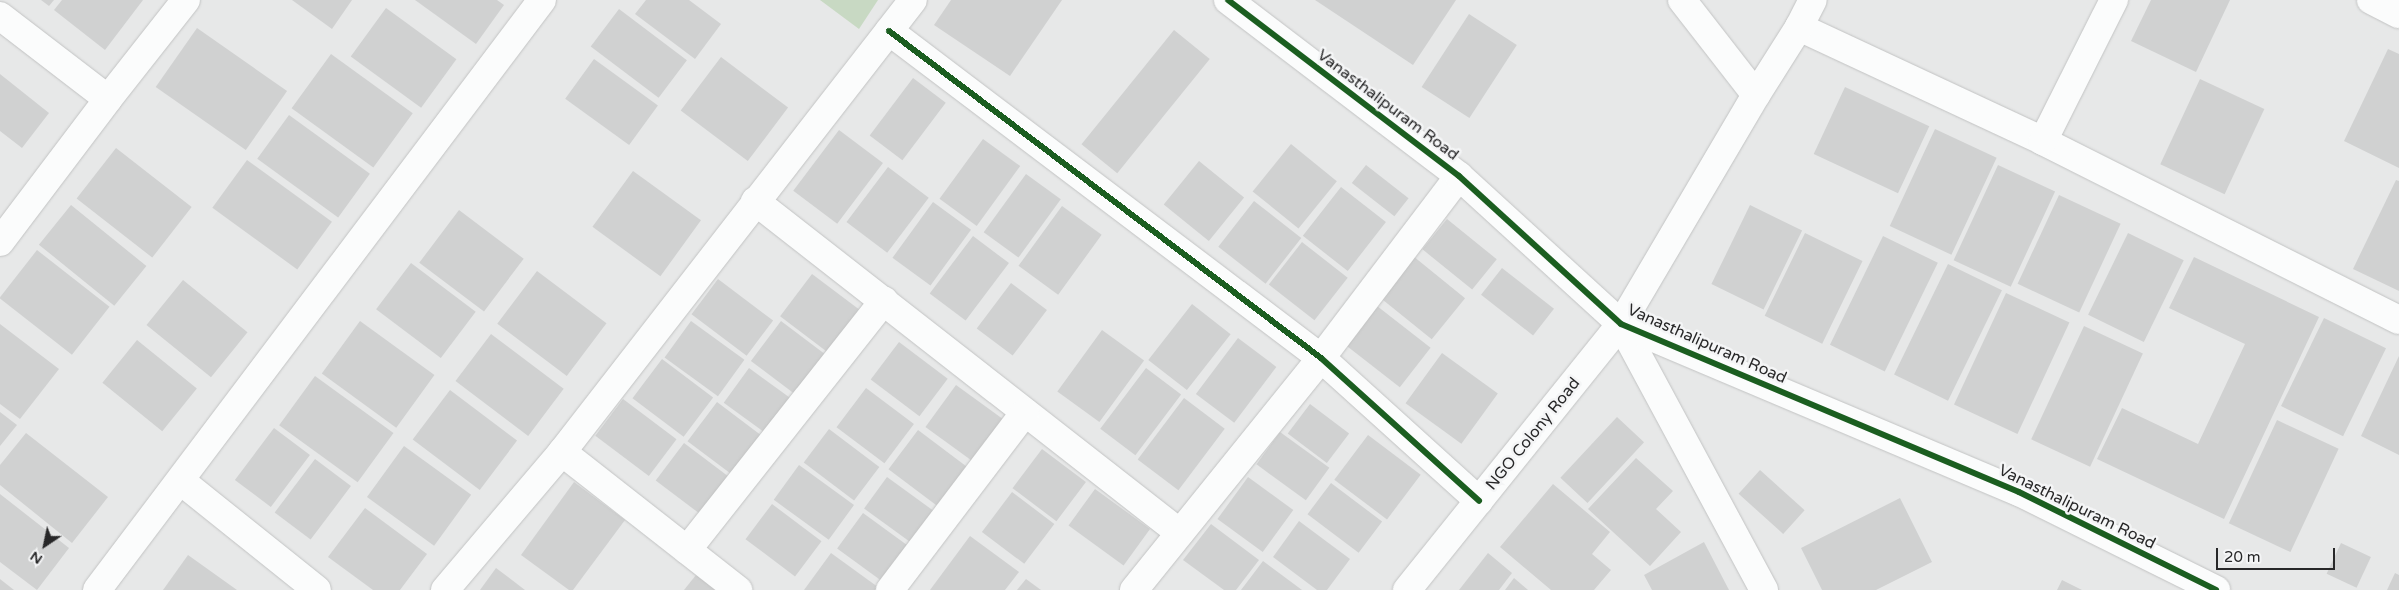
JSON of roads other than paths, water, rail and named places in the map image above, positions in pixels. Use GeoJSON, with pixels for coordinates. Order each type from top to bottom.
{"type":"FeatureCollection","features":[{"type":"Feature","properties":{"kind":"street"},"geometry":{"type":"LineString","coordinates":[[0,242],[108,98],[186,0]]}},
{"type":"Feature","properties":{"kind":"street"},"geometry":{"type":"LineString","coordinates":[[97,590],[542,0]]}},
{"type":"Feature","properties":{"kind":"street"},"geometry":{"type":"LineString","coordinates":[[445,590],[562,452],[755,201],[913,0]]}},
{"type":"Feature","properties":{"kind":"street","name":"Vanasthalipuram Road"},"geometry":{"type":"LineString","coordinates":[[1228,0],[1459,176],[1621,324],[2019,492],[2216,590]]}},
{"type":"Feature","properties":{"kind":"street"},"geometry":{"type":"LineString","coordinates":[[1682,0],[1756,95]]}},
{"type":"Feature","properties":{"kind":"street","name":"NGO Colony Road"},"geometry":{"type":"LineString","coordinates":[[1407,590],[1621,324],[1756,95],[1799,28],[1813,0]]}},
{"type":"Feature","properties":{"kind":"street"},"geometry":{"type":"LineString","coordinates":[[2044,141],[2114,0]]}},
{"type":"Feature","properties":{"kind":"street"},"geometry":{"type":"LineString","coordinates":[[2371,0],[2399,14]]}},
{"type":"Feature","properties":{"kind":"street"},"geometry":{"type":"LineString","coordinates":[[0,16],[108,98]]}},
{"type":"Feature","properties":{"kind":"street"},"geometry":{"type":"LineString","coordinates":[[1799,28],[2044,141],[2399,320]]}},
{"type":"Feature","properties":{"kind":"street"},"geometry":{"type":"LineString","coordinates":[[889,31],[1320,358],[1479,501]]}},
{"type":"Feature","properties":{"kind":"street"},"geometry":{"type":"LineString","coordinates":[[1134,590],[1320,358],[1459,176]]}},
{"type":"Feature","properties":{"kind":"street"},"geometry":{"type":"LineString","coordinates":[[755,201],[1180,533]]}},
{"type":"Feature","properties":{"kind":"street"},"geometry":{"type":"LineString","coordinates":[[687,550],[884,301]]}},
{"type":"Feature","properties":{"kind":"street"},"geometry":{"type":"LineString","coordinates":[[1621,324],[1764,590]]}},
{"type":"Feature","properties":{"kind":"street"},"geometry":{"type":"LineString","coordinates":[[890,590],[1025,412]]}},
{"type":"Feature","properties":{"kind":"street"},"geometry":{"type":"LineString","coordinates":[[562,452],[738,590]]}},
{"type":"Feature","properties":{"kind":"street"},"geometry":{"type":"LineString","coordinates":[[181,480],[317,590]]}}]}
